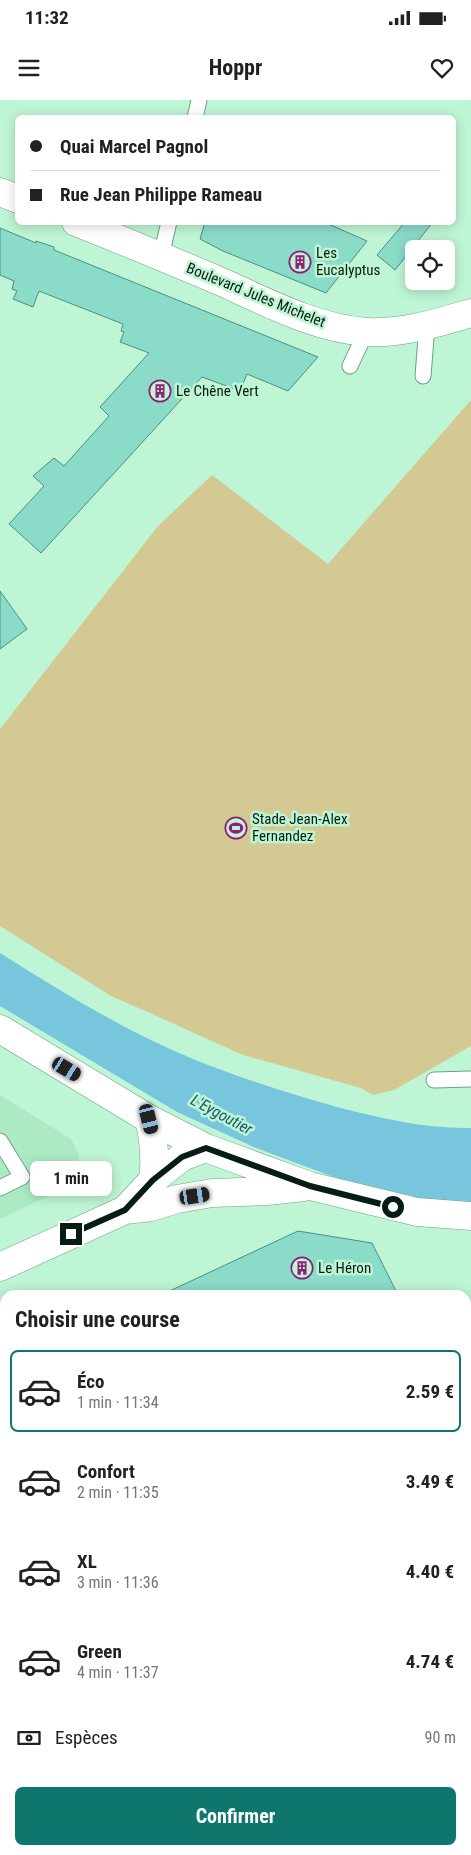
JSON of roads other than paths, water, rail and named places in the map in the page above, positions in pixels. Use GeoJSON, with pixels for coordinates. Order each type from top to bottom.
{"type":"FeatureCollection","features":[{"type":"Feature","properties":{"kind":"street"},"geometry":{"type":"LineString","coordinates":[[0,192],[15,198]]}},
{"type":"Feature","properties":{"kind":"street","name":"Boulevard Jules Michelet"},"geometry":{"type":"LineString","coordinates":[[84,225],[161,256],[297,315],[330,325],[366,332],[395,332],[471,313]]}},
{"type":"Feature","properties":{"kind":"street"},"geometry":{"type":"LineString","coordinates":[[0,1029],[149,1119],[206,1148],[310,1186],[417,1212],[471,1216]]}},
{"type":"Feature","properties":{"kind":"street"},"geometry":{"type":"LineString","coordinates":[[149,1119],[154,1142],[153,1180]]}},
{"type":"Feature","properties":{"kind":"street"},"geometry":{"type":"LineString","coordinates":[[125,1210],[153,1180],[182,1157],[206,1148]]}},
{"type":"Feature","properties":{"kind":"street"},"geometry":{"type":"LineString","coordinates":[[0,1267],[125,1210],[151,1207],[177,1199],[212,1193],[267,1191],[310,1186]]}},
{"type":"Feature","properties":{"kind":"lane"},"geometry":{"type":"LineString","coordinates":[[196,115],[199,100]]}},
{"type":"Feature","properties":{"kind":"lane"},"geometry":{"type":"LineString","coordinates":[[161,256],[168,225]]}},
{"type":"Feature","properties":{"kind":"lane"},"geometry":{"type":"LineString","coordinates":[[423,376],[428,325]]}},
{"type":"Feature","properties":{"kind":"lane"},"geometry":{"type":"LineString","coordinates":[[350,366],[366,332]]}},
{"type":"Feature","properties":{"kind":"lane"},"geometry":{"type":"LineString","coordinates":[[434,1080],[471,1079]]}},
{"type":"Feature","properties":{"kind":"lane"},"geometry":{"type":"LineString","coordinates":[[0,1141],[22,1177],[0,1188]]}},
{"type":"Feature","properties":{"kind":"water","name":"L'Eygoutier"},"geometry":{"type":"Polygon","coordinates":[[[0,953],[118,1023],[168,1048],[228,1073],[337,1107],[370,1115],[420,1125],[471,1128],[471,1205],[452,1206],[366,1189],[256,1148],[177,1112],[0,1006],[0,953]]]}},
{"type":"Feature","properties":{"kind":"place","name":"Les Eucalyptus"},"geometry":{"type":"Point","coordinates":[300,262]}},
{"type":"Feature","properties":{"kind":"place","name":"Le Chêne Vert"},"geometry":{"type":"Point","coordinates":[160,391]}},
{"type":"Feature","properties":{"kind":"place","name":"Stade Jean-Alex Fernandez"},"geometry":{"type":"Point","coordinates":[236,828]}},
{"type":"Feature","properties":{"kind":"place","name":"Le Héron"},"geometry":{"type":"Point","coordinates":[302,1268]}}]}
